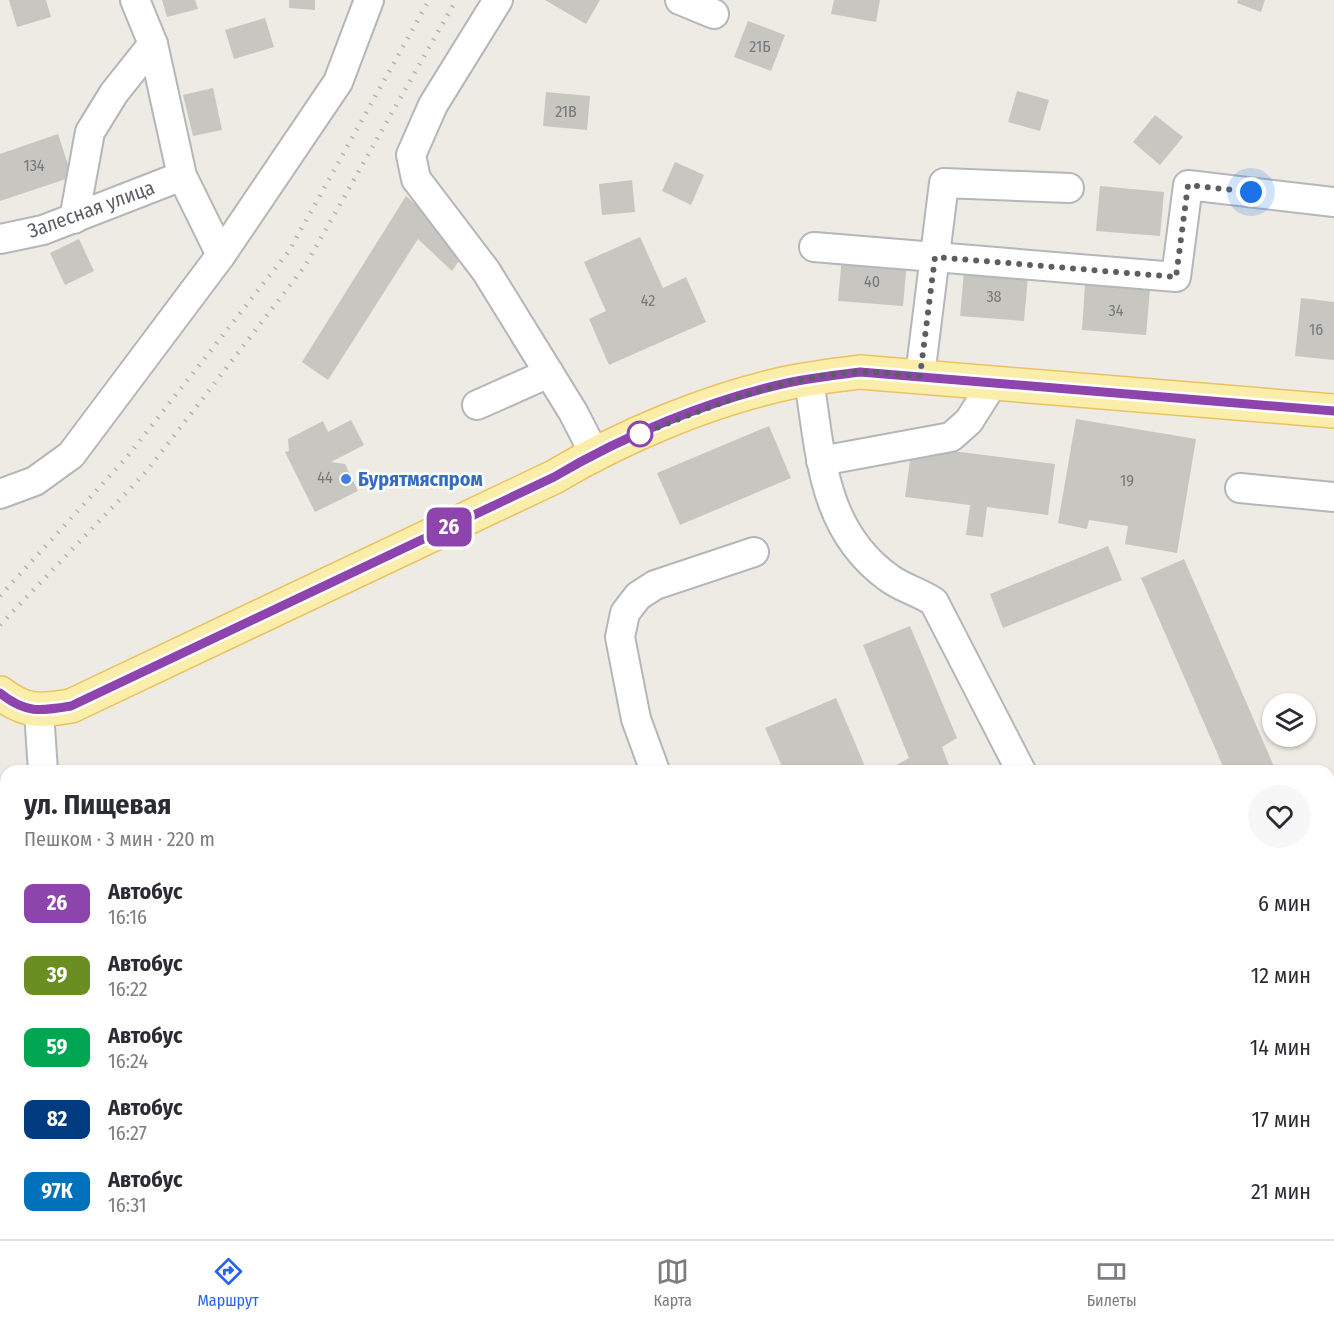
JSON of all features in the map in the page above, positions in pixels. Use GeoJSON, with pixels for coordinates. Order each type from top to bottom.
{"type":"FeatureCollection","features":[{"type":"Feature","properties":{"kind":"main road"},"geometry":{"type":"LineString","coordinates":[[0,693],[14,705],[39,712],[71,706],[554,477],[594,453],[714,404],[788,383],[860,372],[1334,411]]}},
{"type":"Feature","properties":{"kind":"street"},"geometry":{"type":"LineString","coordinates":[[135,0],[153,44],[182,176],[221,255]]}},
{"type":"Feature","properties":{"kind":"street"},"geometry":{"type":"LineString","coordinates":[[0,495],[35,481],[71,455],[221,255],[338,82],[369,0]]}},
{"type":"Feature","properties":{"kind":"street"},"geometry":{"type":"LineString","coordinates":[[498,0],[433,105],[411,155],[416,179],[486,271],[549,373],[594,453]]}},
{"type":"Feature","properties":{"kind":"street"},"geometry":{"type":"LineString","coordinates":[[680,0],[714,14]]}},
{"type":"Feature","properties":{"kind":"street"},"geometry":{"type":"LineString","coordinates":[[74,219],[90,132],[114,93],[153,44]]}},
{"type":"Feature","properties":{"kind":"street","name":"Залесная улица"},"geometry":{"type":"LineString","coordinates":[[0,239],[43,230],[182,176]]}},
{"type":"Feature","properties":{"kind":"street"},"geometry":{"type":"LineString","coordinates":[[920,376],[944,183],[1069,188]]}},
{"type":"Feature","properties":{"kind":"street"},"geometry":{"type":"LineString","coordinates":[[814,247],[1176,277],[1188,185],[1334,202]]}},
{"type":"Feature","properties":{"kind":"street"},"geometry":{"type":"LineString","coordinates":[[477,405],[549,373]]}},
{"type":"Feature","properties":{"kind":"street"},"geometry":{"type":"LineString","coordinates":[[809,380],[824,481],[841,527],[861,555],[891,580],[920,592],[934,602],[1018,765]]}},
{"type":"Feature","properties":{"kind":"street"},"geometry":{"type":"LineString","coordinates":[[821,461],[951,438],[969,421],[993,382]]}},
{"type":"Feature","properties":{"kind":"street"},"geometry":{"type":"LineString","coordinates":[[1240,488],[1334,497]]}},
{"type":"Feature","properties":{"kind":"street"},"geometry":{"type":"LineString","coordinates":[[653,765],[636,719],[620,637],[625,613],[638,596],[655,585],[754,552]]}},
{"type":"Feature","properties":{"kind":"street"},"geometry":{"type":"LineString","coordinates":[[39,712],[43,765]]}},
{"type":"Feature","properties":{"kind":"building"},"geometry":{"type":"Polygon","coordinates":[[[9,0],[46,0],[51,17],[17,27],[9,0]]]}},
{"type":"Feature","properties":{"kind":"building"},"geometry":{"type":"Polygon","coordinates":[[[162,0],[195,0],[198,9],[167,17],[162,0]]]}},
{"type":"Feature","properties":{"kind":"building"},"geometry":{"type":"Polygon","coordinates":[[[289,0],[315,0],[315,10],[289,8],[289,0]]]}},
{"type":"Feature","properties":{"kind":"building"},"geometry":{"type":"Polygon","coordinates":[[[545,0],[600,0],[586,24],[545,0]]]}},
{"type":"Feature","properties":{"kind":"building"},"geometry":{"type":"Polygon","coordinates":[[[834,0],[880,0],[876,22],[831,14],[834,0]]]}},
{"type":"Feature","properties":{"kind":"building"},"geometry":{"type":"Polygon","coordinates":[[[1238,0],[1265,0],[1261,12],[1237,3],[1238,0]]]}},
{"type":"Feature","properties":{"kind":"building"},"geometry":{"type":"Polygon","coordinates":[[[265,18],[274,47],[234,59],[225,30],[265,18]]]}},
{"type":"Feature","properties":{"kind":"building"},"geometry":{"type":"Polygon","coordinates":[[[748,21],[785,35],[771,71],[734,57],[748,21]]]}},
{"type":"Feature","properties":{"kind":"building"},"geometry":{"type":"Polygon","coordinates":[[[213,88],[222,130],[193,136],[183,95],[213,88]]]}},
{"type":"Feature","properties":{"kind":"building"},"geometry":{"type":"Polygon","coordinates":[[[1017,91],[1049,100],[1040,131],[1008,122],[1017,91]]]}},
{"type":"Feature","properties":{"kind":"building"},"geometry":{"type":"Polygon","coordinates":[[[546,92],[590,96],[587,130],[543,126],[546,92]]]}},
{"type":"Feature","properties":{"kind":"building"},"geometry":{"type":"Polygon","coordinates":[[[1155,115],[1183,137],[1160,165],[1133,142],[1155,115]]]}},
{"type":"Feature","properties":{"kind":"building"},"geometry":{"type":"Polygon","coordinates":[[[58,134],[72,177],[0,201],[0,154],[58,134]]]}},
{"type":"Feature","properties":{"kind":"building"},"geometry":{"type":"Polygon","coordinates":[[[675,162],[704,175],[691,205],[662,191],[675,162]]]}},
{"type":"Feature","properties":{"kind":"building"},"geometry":{"type":"Polygon","coordinates":[[[632,180],[635,212],[602,215],[599,184],[632,180]]]}},
{"type":"Feature","properties":{"kind":"building"},"geometry":{"type":"Polygon","coordinates":[[[1100,186],[1164,192],[1160,236],[1096,231],[1100,186]]]}},
{"type":"Feature","properties":{"kind":"building"},"geometry":{"type":"Polygon","coordinates":[[[406,196],[467,249],[452,271],[418,239],[328,380],[302,362],[406,196]]]}},
{"type":"Feature","properties":{"kind":"building"},"geometry":{"type":"Polygon","coordinates":[[[640,237],[663,288],[686,277],[706,322],[609,365],[589,319],[606,311],[584,262],[640,237]]]}},
{"type":"Feature","properties":{"kind":"building"},"geometry":{"type":"Polygon","coordinates":[[[79,239],[94,271],[65,285],[50,253],[79,239]]]}},
{"type":"Feature","properties":{"kind":"building"},"geometry":{"type":"Polygon","coordinates":[[[842,256],[907,261],[903,306],[838,301],[842,256]]]}},
{"type":"Feature","properties":{"kind":"building"},"geometry":{"type":"Polygon","coordinates":[[[964,271],[1028,277],[1024,321],[960,316],[964,271]]]}},
{"type":"Feature","properties":{"kind":"building"},"geometry":{"type":"Polygon","coordinates":[[[1085,285],[1150,290],[1146,335],[1082,330],[1085,285]]]}},
{"type":"Feature","properties":{"kind":"building"},"geometry":{"type":"Polygon","coordinates":[[[1301,298],[1334,302],[1334,360],[1295,356],[1301,298]]]}},
{"type":"Feature","properties":{"kind":"building"},"geometry":{"type":"Polygon","coordinates":[[[1076,419],[1196,439],[1177,553],[1125,544],[1128,526],[1089,520],[1087,529],[1058,523],[1076,419]]]}},
{"type":"Feature","properties":{"kind":"building"},"geometry":{"type":"Polygon","coordinates":[[[351,420],[364,445],[331,462],[345,464],[358,491],[315,512],[285,452],[289,451],[288,439],[323,421],[328,432],[351,420]]]}},
{"type":"Feature","properties":{"kind":"building"},"geometry":{"type":"Polygon","coordinates":[[[769,426],[791,478],[680,525],[657,473],[769,426]]]}},
{"type":"Feature","properties":{"kind":"building"},"geometry":{"type":"Polygon","coordinates":[[[912,446],[1055,464],[1048,515],[987,507],[983,537],[966,535],[970,505],[905,497],[912,446]]]}},
{"type":"Feature","properties":{"kind":"building"},"geometry":{"type":"Polygon","coordinates":[[[1108,546],[1122,580],[1003,628],[990,594],[1108,546]]]}},
{"type":"Feature","properties":{"kind":"building"},"geometry":{"type":"Polygon","coordinates":[[[1184,559],[1262,739],[1262,747],[1266,747],[1273,765],[1222,765],[1141,578],[1184,559]]]}},
{"type":"Feature","properties":{"kind":"building"},"geometry":{"type":"Polygon","coordinates":[[[910,626],[957,738],[942,747],[949,765],[896,765],[909,758],[863,645],[910,626]]]}},
{"type":"Feature","properties":{"kind":"building"},"geometry":{"type":"Polygon","coordinates":[[[836,698],[864,765],[781,765],[765,728],[836,698]]]}},
{"type":"Feature","properties":{"kind":"railway"},"geometry":{"type":"LineString","coordinates":[[0,596],[127,457],[289,251],[429,0]]}},
{"type":"Feature","properties":{"kind":"railway"},"geometry":{"type":"LineString","coordinates":[[0,625],[146,472],[305,266],[456,0]]}},
{"type":"Feature","properties":{"kind":"bus line","name":"26"},"geometry":{"type":"LineString","coordinates":[[0,693],[14,705],[39,712],[71,706],[554,477],[594,453],[714,404],[788,383],[860,372],[1334,411]]}},
{"type":"Feature","properties":{"kind":"place","name":"Бурятмяспром"},"geometry":{"type":"Point","coordinates":[346,479]}},
{"type":"Feature","properties":{"kind":"route"},"geometry":{"type":"LineString","coordinates":[[640,434],[634,437],[714,404],[788,383],[860,372],[920,376],[935,257],[1176,277],[1188,185],[1251,192]]}}]}
